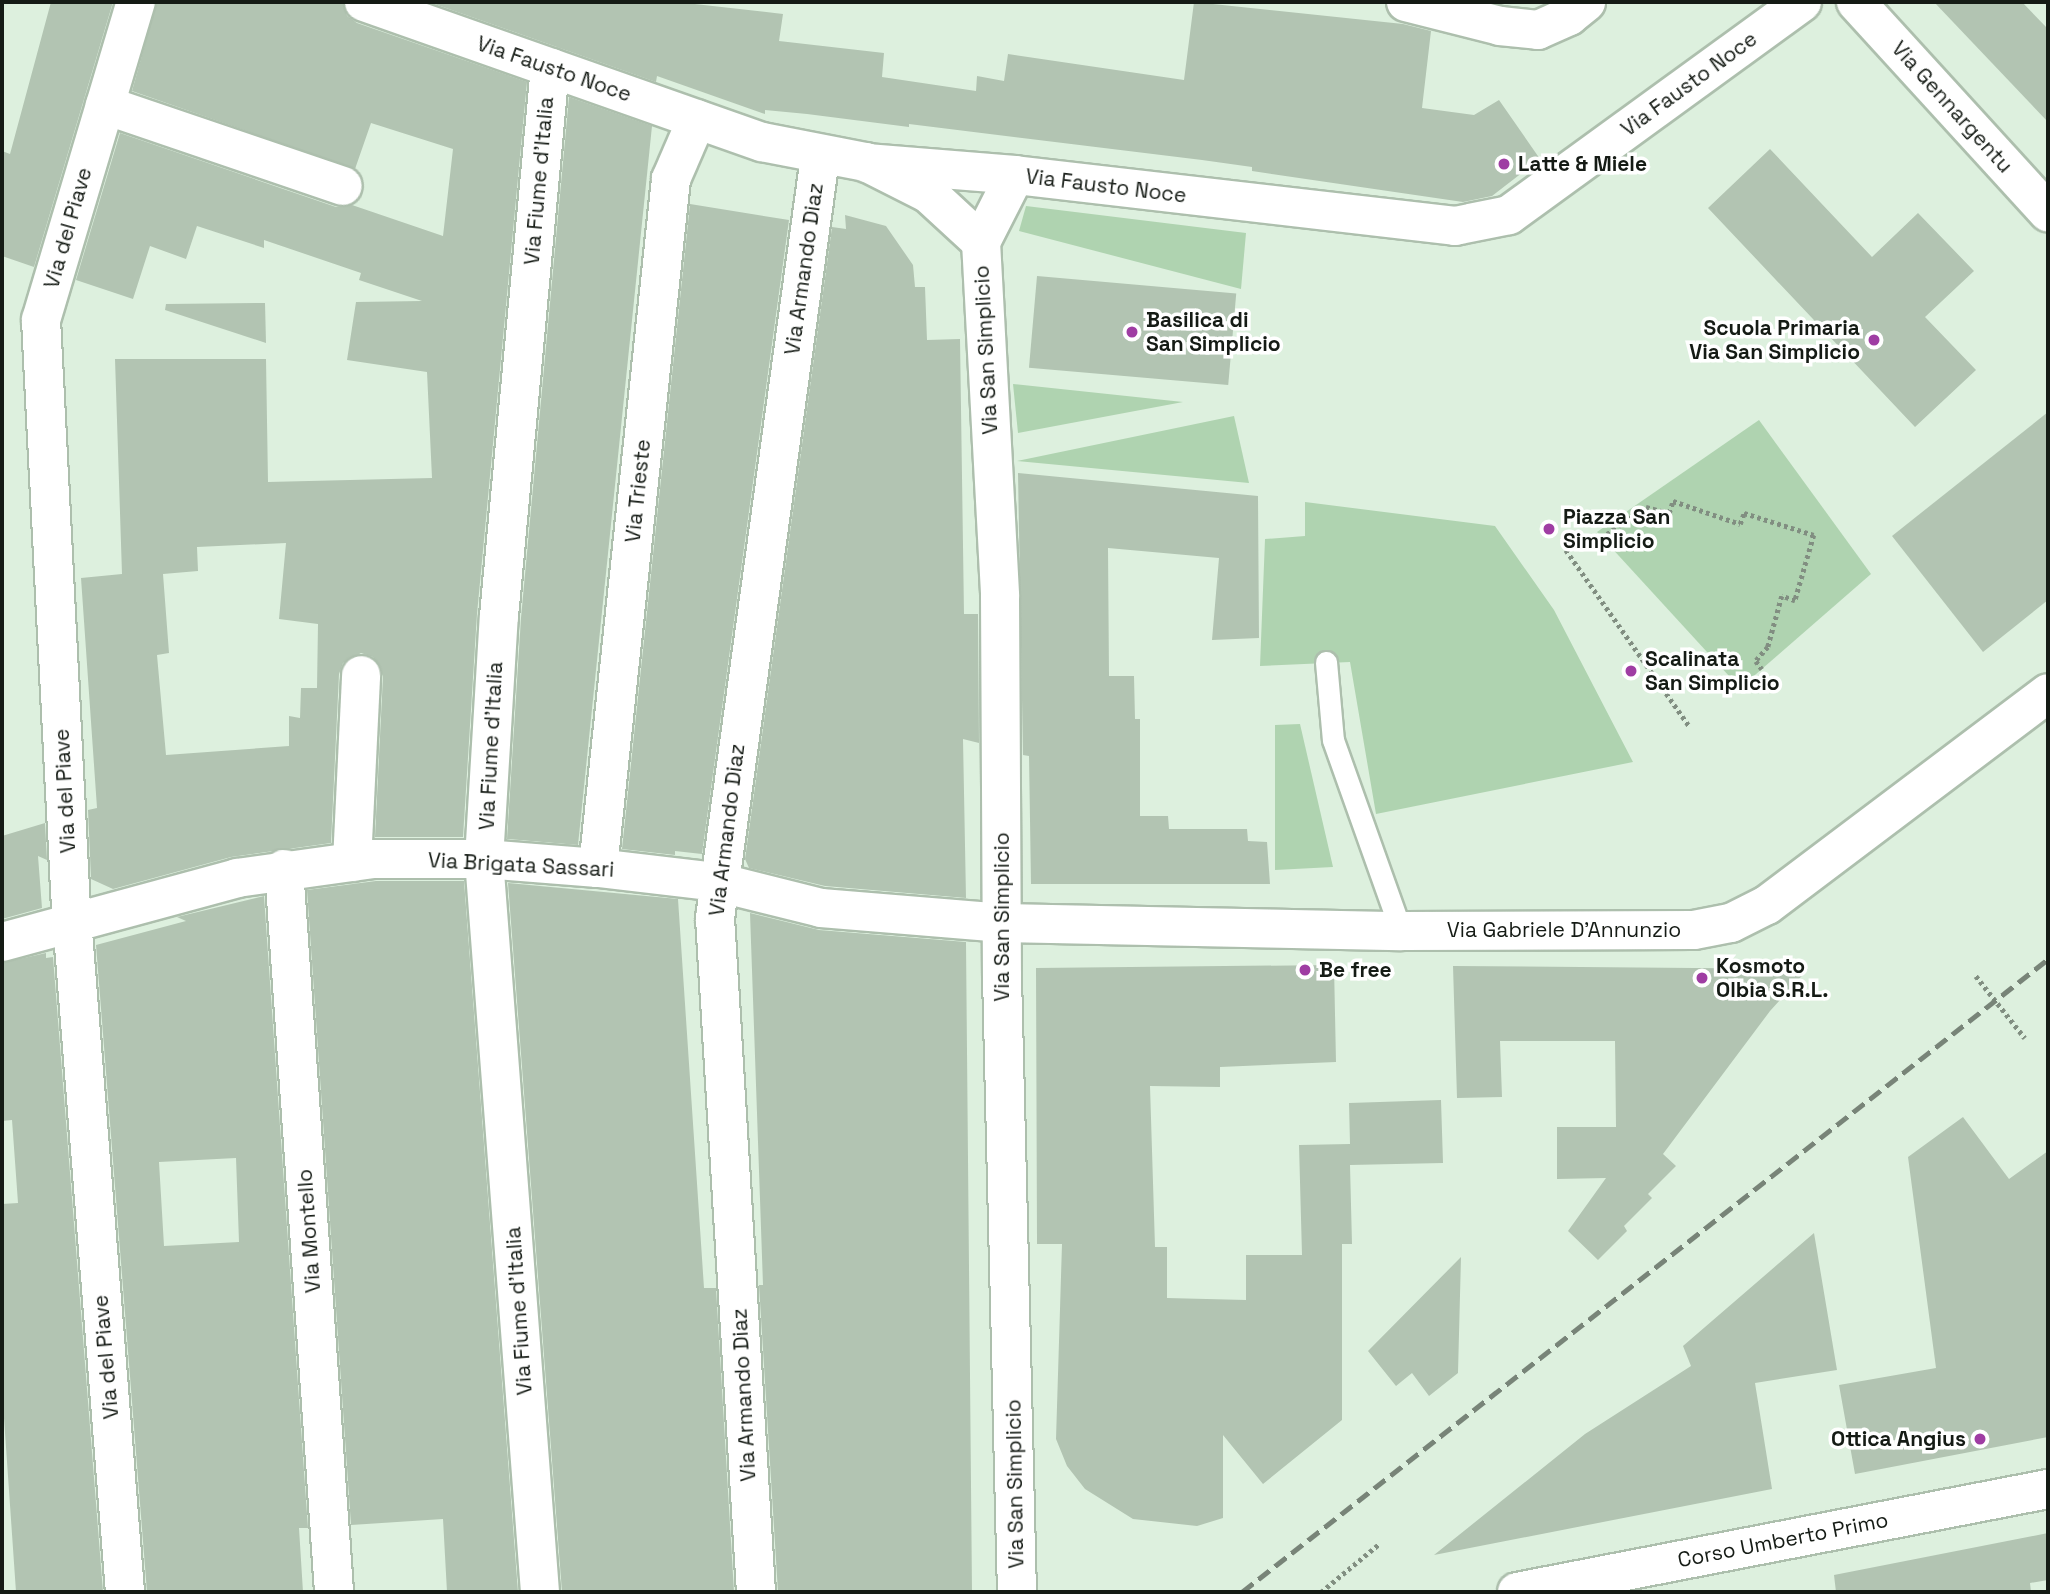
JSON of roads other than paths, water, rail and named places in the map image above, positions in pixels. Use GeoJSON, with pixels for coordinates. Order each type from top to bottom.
{"type":"FeatureCollection","features":[{"type":"Feature","properties":{"kind":"street","name":"Via del Piave"},"geometry":{"type":"LineString","coordinates":[[125,1592],[72,922],[41,320],[135,2]]}},
{"type":"Feature","properties":{"kind":"street","name":"Via Fausto Noce"},"geometry":{"type":"LineString","coordinates":[[364,2],[697,119],[820,157],[1015,175],[1455,226],[1509,215],[1802,2]]}},
{"type":"Feature","properties":{"kind":"street"},"geometry":{"type":"LineString","coordinates":[[1406,2],[1500,26],[1538,30],[1569,16],[1586,2]]}},
{"type":"Feature","properties":{"kind":"street","name":"Via Gennargentu"},"geometry":{"type":"LineString","coordinates":[[1856,2],[2048,212]]}},
{"type":"Feature","properties":{"kind":"street","name":"Via Fiume d'Italia"},"geometry":{"type":"LineString","coordinates":[[540,1592],[484,859],[499,616],[550,68]]}},
{"type":"Feature","properties":{"kind":"street"},"geometry":{"type":"LineString","coordinates":[[105,106],[344,186]]}},
{"type":"Feature","properties":{"kind":"street","name":"Via Trieste"},"geometry":{"type":"LineString","coordinates":[[598,868],[671,178],[697,119]]}},
{"type":"Feature","properties":{"kind":"street","name":"Via Armando Diaz"},"geometry":{"type":"LineString","coordinates":[[756,1592],[715,918],[717,882],[820,157]]}},
{"type":"Feature","properties":{"kind":"street","name":"Via San Simplicio"},"geometry":{"type":"LineString","coordinates":[[866,162],[929,194],[981,242]]}},
{"type":"Feature","properties":{"kind":"street","name":"Via San Simplicio"},"geometry":{"type":"LineString","coordinates":[[1015,175],[981,242],[999,596],[1017,1592]]}},
{"type":"Feature","properties":{"kind":"street"},"geometry":{"type":"LineString","coordinates":[[352,862],[361,675]]}},
{"type":"Feature","properties":{"kind":"street","name":"Via Gabriele D'Annunzio"},"geometry":{"type":"LineString","coordinates":[[1003,923],[1401,931],[1694,930],[1731,923],[1767,905],[2048,693]]}},
{"type":"Feature","properties":{"kind":"street","name":"Via Brigata Sassari"},"geometry":{"type":"LineString","coordinates":[[2,942],[284,869],[352,862],[484,859],[598,868],[717,882],[821,908],[1003,923]]}},
{"type":"Feature","properties":{"kind":"street","name":"Via Montello"},"geometry":{"type":"LineString","coordinates":[[284,869],[334,1592]]}},
{"type":"Feature","properties":{"kind":"street","name":"Corso Umberto Primo"},"geometry":{"type":"LineString","coordinates":[[1517,1592],[2048,1489]]}},
{"type":"Feature","properties":{"kind":"lane"},"geometry":{"type":"LineString","coordinates":[[1326,662],[1332,740],[1401,931]]}},
{"type":"Feature","properties":{"kind":"railway"},"geometry":{"type":"LineString","coordinates":[[1242,1592],[2048,959]]}},
{"type":"Feature","properties":{"kind":"place","name":"Latte & Miele"},"geometry":{"type":"Point","coordinates":[1504,164]}},
{"type":"Feature","properties":{"kind":"place","name":"Basilica di San Simplicio"},"geometry":{"type":"Point","coordinates":[1132,332]}},
{"type":"Feature","properties":{"kind":"place","name":"Scuola Primaria Via San Simplicio"},"geometry":{"type":"Point","coordinates":[1874,340]}},
{"type":"Feature","properties":{"kind":"place","name":"Piazza San Simplicio"},"geometry":{"type":"Point","coordinates":[1549,529]}},
{"type":"Feature","properties":{"kind":"place","name":"Scalinata San Simplicio"},"geometry":{"type":"Point","coordinates":[1631,671]}},
{"type":"Feature","properties":{"kind":"place","name":"Be free"},"geometry":{"type":"Point","coordinates":[1305,970]}},
{"type":"Feature","properties":{"kind":"place","name":"Kosmoto Olbia S.R.L."},"geometry":{"type":"Point","coordinates":[1702,978]}},
{"type":"Feature","properties":{"kind":"place","name":"Ottica Angius"},"geometry":{"type":"Point","coordinates":[1980,1439]}}]}
